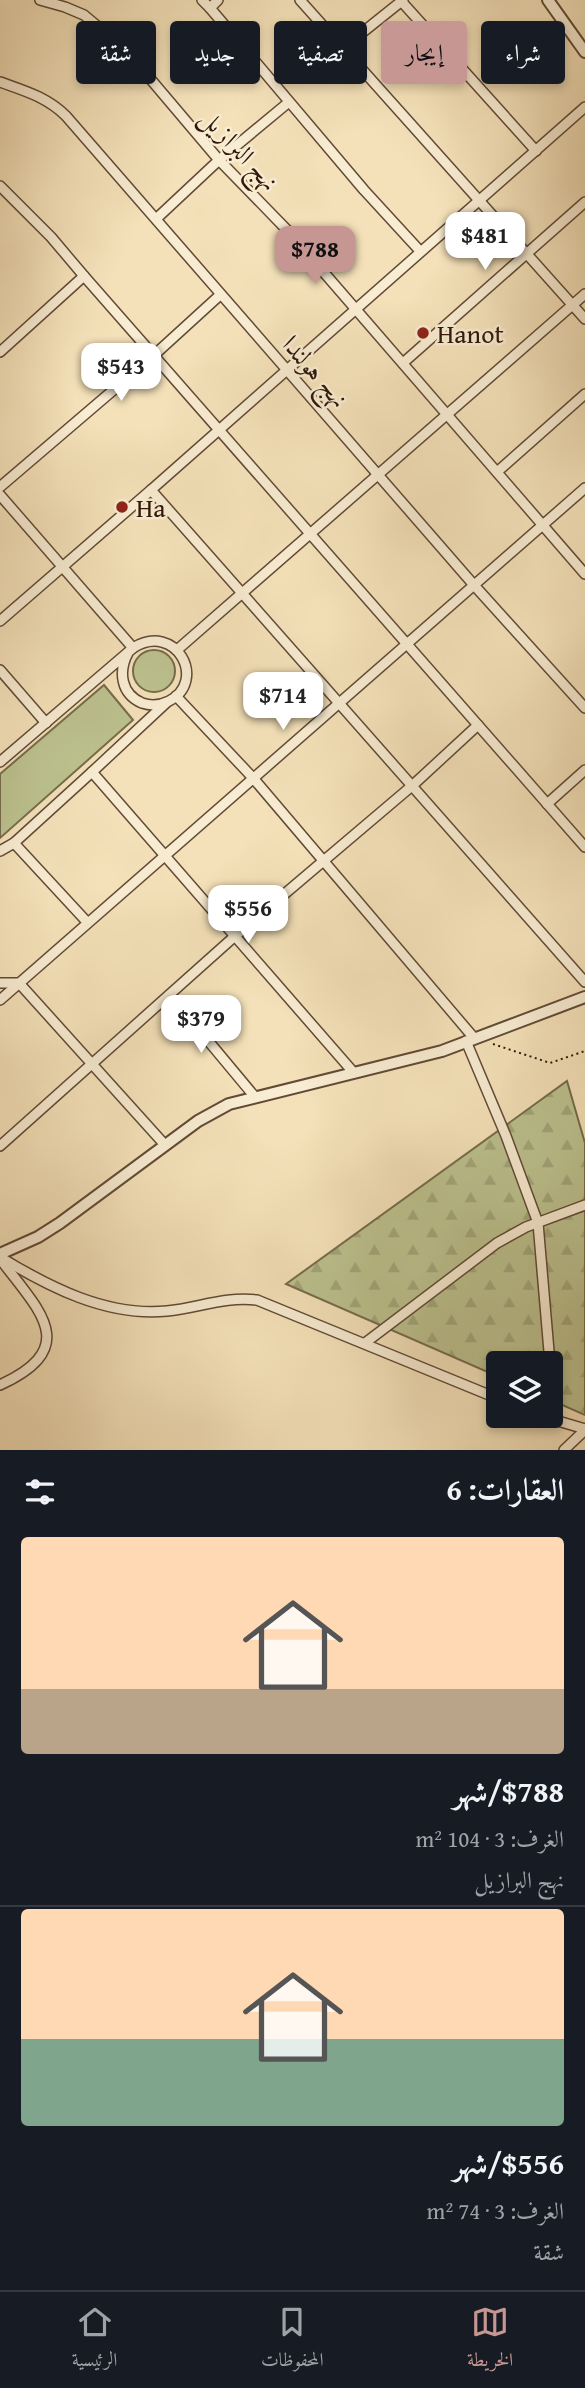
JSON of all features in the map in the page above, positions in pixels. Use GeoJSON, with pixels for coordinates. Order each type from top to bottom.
{"type":"FeatureCollection","features":[{"type":"Feature","properties":{"kind":"street","name":"نهج البرازيل"},"geometry":{"type":"LineString","coordinates":[[40,0],[83,15],[125,48],[219,160],[288,231],[585,574]]}},
{"type":"Feature","properties":{"kind":"street"},"geometry":{"type":"LineString","coordinates":[[202,0],[420,251]]}},
{"type":"Feature","properties":{"kind":"street"},"geometry":{"type":"LineString","coordinates":[[210,8],[218,0]]}},
{"type":"Feature","properties":{"kind":"street"},"geometry":{"type":"LineString","coordinates":[[300,0],[319,21]]}},
{"type":"Feature","properties":{"kind":"street"},"geometry":{"type":"LineString","coordinates":[[548,0],[585,52]]}},
{"type":"Feature","properties":{"kind":"street"},"geometry":{"type":"LineString","coordinates":[[367,29],[402,1],[536,151]]}},
{"type":"Feature","properties":{"kind":"street"},"geometry":{"type":"LineString","coordinates":[[367,75],[585,318]]}},
{"type":"Feature","properties":{"kind":"street","name":"نهج هولندا"},"geometry":{"type":"LineString","coordinates":[[0,82],[38,95],[54,104],[473,584],[585,708]]}},
{"type":"Feature","properties":{"kind":"street"},"geometry":{"type":"LineString","coordinates":[[156,219],[219,160],[289,102]]}},
{"type":"Feature","properties":{"kind":"street"},"geometry":{"type":"LineString","coordinates":[[0,621],[585,107]]}},
{"type":"Feature","properties":{"kind":"street"},"geometry":{"type":"LineString","coordinates":[[0,186],[51,237],[152,357],[585,847]]}},
{"type":"Feature","properties":{"kind":"street"},"geometry":{"type":"LineString","coordinates":[[403,363],[585,202]]}},
{"type":"Feature","properties":{"kind":"street"},"geometry":{"type":"LineString","coordinates":[[0,352],[84,276]]}},
{"type":"Feature","properties":{"kind":"street"},"geometry":{"type":"LineString","coordinates":[[177,650],[585,294]]}},
{"type":"Feature","properties":{"kind":"street"},"geometry":{"type":"LineString","coordinates":[[0,487],[220,295]]}},
{"type":"Feature","properties":{"kind":"street"},"geometry":{"type":"LineString","coordinates":[[497,472],[585,394]]}},
{"type":"Feature","properties":{"kind":"street"},"geometry":{"type":"LineString","coordinates":[[0,1000],[585,488]]}},
{"type":"Feature","properties":{"kind":"street"},"geometry":{"type":"LineString","coordinates":[[151,490],[585,982]]}},
{"type":"Feature","properties":{"kind":"street"},"geometry":{"type":"LineString","coordinates":[[0,495],[130,650]]}},
{"type":"Feature","properties":{"kind":"street"},"geometry":{"type":"LineString","coordinates":[[0,762],[130,650],[150,640],[169,644],[183,658],[186,678],[176,696],[14,843],[0,851]]}},
{"type":"Feature","properties":{"kind":"street"},"geometry":{"type":"LineString","coordinates":[[130,650],[121,673],[128,692],[145,704],[166,703]]}},
{"type":"Feature","properties":{"kind":"street"},"geometry":{"type":"LineString","coordinates":[[0,670],[46,723]]}},
{"type":"Feature","properties":{"kind":"street"},"geometry":{"type":"LineString","coordinates":[[176,696],[253,778],[325,861],[470,1040],[538,1223],[549,1351]]}},
{"type":"Feature","properties":{"kind":"street"},"geometry":{"type":"LineString","coordinates":[[0,1146],[235,936],[413,785],[478,725]]}},
{"type":"Feature","properties":{"kind":"street"},"geometry":{"type":"LineString","coordinates":[[547,804],[585,770]]}},
{"type":"Feature","properties":{"kind":"street"},"geometry":{"type":"LineString","coordinates":[[92,772],[354,1073]]}},
{"type":"Feature","properties":{"kind":"street"},"geometry":{"type":"LineString","coordinates":[[14,843],[87,922]]}},
{"type":"Feature","properties":{"kind":"street"},"geometry":{"type":"LineString","coordinates":[[0,983],[19,983],[165,1145]]}},
{"type":"Feature","properties":{"kind":"street"},"geometry":{"type":"LineString","coordinates":[[170,995],[255,1097]]}},
{"type":"Feature","properties":{"kind":"street"},"geometry":{"type":"LineString","coordinates":[[0,1257],[60,1223],[212,1112],[255,1097],[415,1059],[585,997]]}},
{"type":"Feature","properties":{"kind":"street"},"geometry":{"type":"LineString","coordinates":[[365,1343],[498,1243],[538,1223],[585,1205]]}},
{"type":"Feature","properties":{"kind":"street"},"geometry":{"type":"LineString","coordinates":[[0,1257],[50,1286],[117,1309],[164,1311],[231,1298],[257,1300],[486,1394]]}},
{"type":"Feature","properties":{"kind":"street"},"geometry":{"type":"LineString","coordinates":[[0,1257],[43,1317],[48,1336],[44,1353],[30,1369],[0,1385]]}},
{"type":"Feature","properties":{"kind":"street"},"geometry":{"type":"LineString","coordinates":[[563,1423],[585,1430],[564,1450]]}},
{"type":"Feature","properties":{"kind":"path"},"geometry":{"type":"LineString","coordinates":[[470,1040],[550,1063],[585,1051]]}},
{"type":"Feature","properties":{"kind":"green space"},"geometry":{"type":"Polygon","coordinates":[[[154,650],[169,656],[175,671],[169,686],[154,692],[139,686],[133,671],[139,656],[154,650]]]}},
{"type":"Feature","properties":{"kind":"green space"},"geometry":{"type":"Polygon","coordinates":[[[104,685],[133,720],[0,838],[0,774],[104,685]]]}},
{"type":"Feature","properties":{"kind":"green space"},"geometry":{"type":"Polygon","coordinates":[[[567,1081],[585,1143],[585,1415],[563,1405],[563,1351],[486,1351],[486,1371],[286,1284],[567,1081]]]}},
{"type":"Feature","properties":{"kind":"place","name":"Hanot"},"geometry":{"type":"Point","coordinates":[423,333]}},
{"type":"Feature","properties":{"kind":"place","name":"Ha"},"geometry":{"type":"Point","coordinates":[122,507]}}]}
